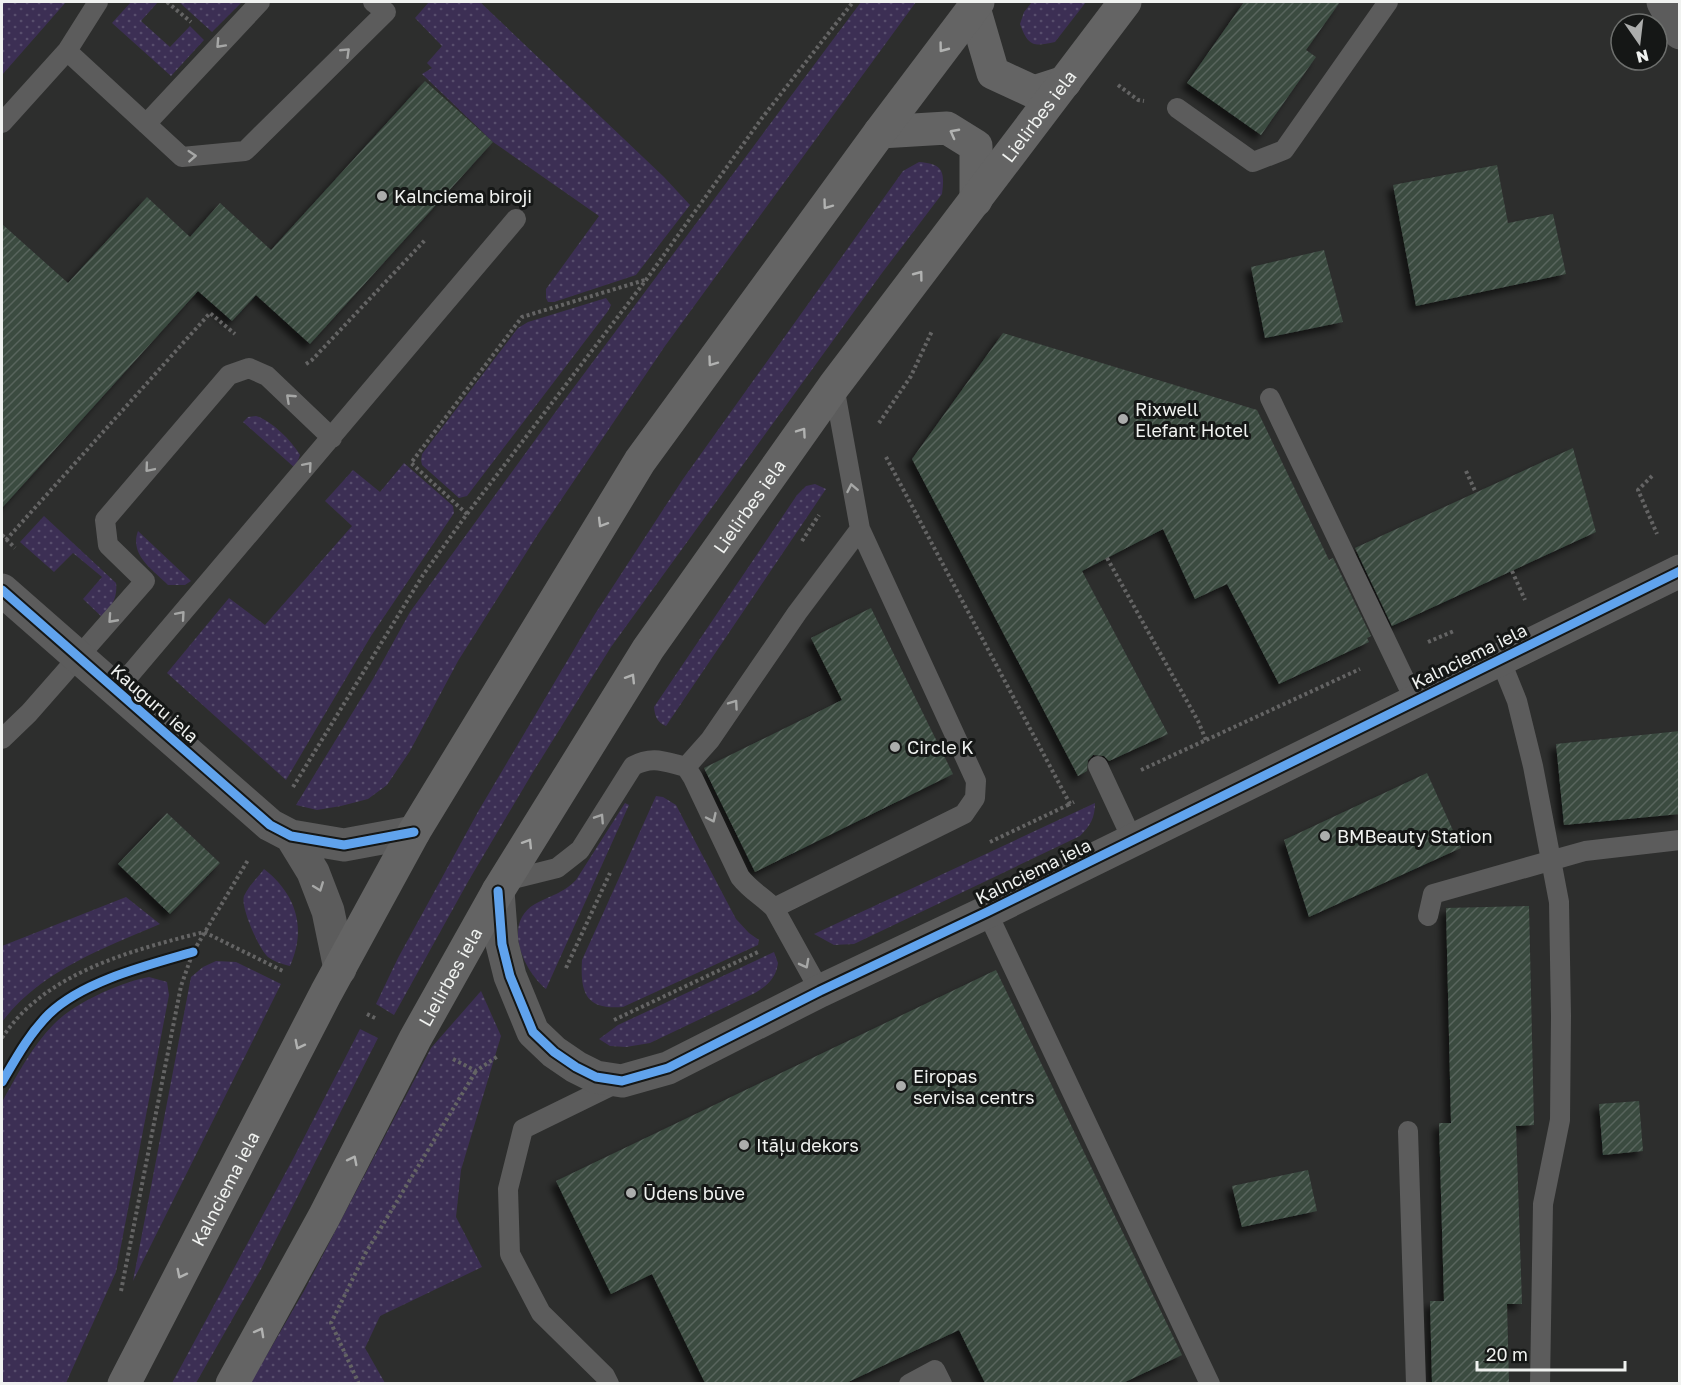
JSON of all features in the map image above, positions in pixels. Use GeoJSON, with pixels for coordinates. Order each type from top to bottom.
{"type":"FeatureCollection","features":[{"type":"Feature","properties":{"kind":"main road","name":"Lielirbes iela"},"geometry":{"type":"LineString","coordinates":[[232,1383],[324,1217],[415,1039],[501,886],[648,649],[834,386],[1125,2]]}},
{"type":"Feature","properties":{"kind":"main road"},"geometry":{"type":"LineString","coordinates":[[976,5],[993,73],[1034,92],[1065,82]]}},
{"type":"Feature","properties":{"kind":"main road"},"geometry":{"type":"LineString","coordinates":[[333,981],[414,832],[640,461],[880,132],[976,5]]}},
{"type":"Feature","properties":{"kind":"main road"},"geometry":{"type":"LineString","coordinates":[[880,132],[947,128],[976,146],[976,200]]}},
{"type":"Feature","properties":{"kind":"main road","name":"Kalnciema iela"},"geometry":{"type":"LineString","coordinates":[[124,1383],[333,981]]}},
{"type":"Feature","properties":{"kind":"street"},"geometry":{"type":"LineString","coordinates":[[1664,2],[1680,33]]}},
{"type":"Feature","properties":{"kind":"street","name":"Kalnciema iela"},"geometry":{"type":"LineString","coordinates":[[501,886],[502,944],[510,976],[533,1032],[554,1052],[576,1067],[596,1077],[622,1081],[668,1068],[1680,571]]}},
{"type":"Feature","properties":{"kind":"street","name":"Kauguru iela"},"geometry":{"type":"LineString","coordinates":[[2,590],[116,691],[281,830]]}},
{"type":"Feature","properties":{"kind":"street"},"geometry":{"type":"LineString","coordinates":[[281,830],[344,845],[414,832]]}},
{"type":"Feature","properties":{"kind":"street"},"geometry":{"type":"LineString","coordinates":[[281,830],[313,872],[328,911],[333,981]]}},
{"type":"Feature","properties":{"kind":"lane"},"geometry":{"type":"LineString","coordinates":[[2,123],[67,51],[98,2]]}},
{"type":"Feature","properties":{"kind":"lane"},"geometry":{"type":"LineString","coordinates":[[146,124],[260,2]]}},
{"type":"Feature","properties":{"kind":"lane"},"geometry":{"type":"LineString","coordinates":[[67,51],[182,157],[245,151],[386,12],[374,2]]}},
{"type":"Feature","properties":{"kind":"lane"},"geometry":{"type":"LineString","coordinates":[[1177,108],[1253,162],[1284,150],[1388,2]]}},
{"type":"Feature","properties":{"kind":"lane"},"geometry":{"type":"LineString","coordinates":[[116,691],[516,219]]}},
{"type":"Feature","properties":{"kind":"lane"},"geometry":{"type":"LineString","coordinates":[[2,739],[29,713],[145,581],[108,545],[105,520],[229,375],[249,368],[267,376],[332,438]]}},
{"type":"Feature","properties":{"kind":"lane"},"geometry":{"type":"LineString","coordinates":[[774,908],[964,813],[975,798],[976,781],[861,529],[834,386]]}},
{"type":"Feature","properties":{"kind":"lane"},"geometry":{"type":"LineString","coordinates":[[1270,398],[1415,701]]}},
{"type":"Feature","properties":{"kind":"lane"},"geometry":{"type":"LineString","coordinates":[[686,766],[710,740],[797,613],[861,529]]}},
{"type":"Feature","properties":{"kind":"lane"},"geometry":{"type":"LineString","coordinates":[[1500,659],[1516,701],[1533,766],[1559,902],[1560,1120],[1543,1204],[1540,1383]]}},
{"type":"Feature","properties":{"kind":"lane"},"geometry":{"type":"LineString","coordinates":[[501,886],[557,868],[580,850],[633,766],[645,760],[658,760],[686,766],[740,877],[751,891],[764,898],[774,908],[820,992]]}},
{"type":"Feature","properties":{"kind":"lane"},"geometry":{"type":"LineString","coordinates":[[1098,766],[1133,841]]}},
{"type":"Feature","properties":{"kind":"lane"},"geometry":{"type":"LineString","coordinates":[[1428,916],[1433,894],[1585,851],[1680,840]]}},
{"type":"Feature","properties":{"kind":"lane"},"geometry":{"type":"LineString","coordinates":[[987,912],[1210,1383]]}},
{"type":"Feature","properties":{"kind":"lane"},"geometry":{"type":"LineString","coordinates":[[609,1383],[605,1376],[541,1313],[510,1254],[508,1189],[523,1129],[622,1081]]}},
{"type":"Feature","properties":{"kind":"lane"},"geometry":{"type":"LineString","coordinates":[[1407,1131],[1416,1383]]}},
{"type":"Feature","properties":{"kind":"lane"},"geometry":{"type":"LineString","coordinates":[[909,1383],[935,1370],[942,1383]]}},
{"type":"Feature","properties":{"kind":"path"},"geometry":{"type":"LineString","coordinates":[[119,1301],[188,953],[281,830],[423,575],[646,280],[762,118],[853,2]]}},
{"type":"Feature","properties":{"kind":"path"},"geometry":{"type":"LineString","coordinates":[[1114,82],[1138,100]]}},
{"type":"Feature","properties":{"kind":"path"},"geometry":{"type":"LineString","coordinates":[[467,514],[411,463],[515,326],[522,317],[646,280]]}},
{"type":"Feature","properties":{"kind":"path"},"geometry":{"type":"LineString","coordinates":[[884,453],[1070,804],[1392,655],[1463,627]]}},
{"type":"Feature","properties":{"kind":"path"},"geometry":{"type":"LineString","coordinates":[[1466,471],[1476,493]]}},
{"type":"Feature","properties":{"kind":"path"},"geometry":{"type":"LineString","coordinates":[[1652,476],[1638,490],[1657,535],[1664,531]]}},
{"type":"Feature","properties":{"kind":"path"},"geometry":{"type":"LineString","coordinates":[[1107,558],[1198,721],[1206,740]]}},
{"type":"Feature","properties":{"kind":"path"},"geometry":{"type":"LineString","coordinates":[[1512,571],[1526,601]]}},
{"type":"Feature","properties":{"kind":"path"},"geometry":{"type":"LineString","coordinates":[[1515,605],[1536,596]]}},
{"type":"Feature","properties":{"kind":"path"},"geometry":{"type":"LineString","coordinates":[[2,1038],[12,1023],[32,1002],[74,977],[106,961],[145,947],[204,932],[285,972]]}},
{"type":"Feature","properties":{"kind":"path"},"geometry":{"type":"LineString","coordinates":[[359,1383],[331,1323],[365,1254],[476,1071],[533,1032]]}},
{"type":"Feature","properties":{"kind":"path"},"geometry":{"type":"LineString","coordinates":[[449,1057],[476,1071]]}},
{"type":"Feature","properties":{"kind":"shaded area"},"geometry":{"type":"Polygon","coordinates":[[[2,2],[66,2],[2,75],[2,2]]]}},
{"type":"Feature","properties":{"kind":"shaded area"},"geometry":{"type":"Polygon","coordinates":[[[131,2],[158,2],[141,21],[170,47],[190,26],[204,40],[171,76],[112,23],[131,2]]]}},
{"type":"Feature","properties":{"kind":"shaded area"},"geometry":{"type":"Polygon","coordinates":[[[179,2],[242,2],[212,32],[179,2]]]}},
{"type":"Feature","properties":{"kind":"shaded area"},"geometry":{"type":"Polygon","coordinates":[[[429,2],[480,2],[664,177],[690,205],[636,275],[548,302],[546,289],[599,216],[493,142],[422,74],[432,68],[427,63],[442,46],[415,18],[429,2]]]}},
{"type":"Feature","properties":{"kind":"shaded area"},"geometry":{"type":"Polygon","coordinates":[[[861,2],[916,2],[665,346],[538,534],[458,661],[410,751],[387,785],[368,799],[341,806],[317,810],[296,805],[373,679],[410,612],[554,414],[861,2]]]}},
{"type":"Feature","properties":{"kind":"shaded area"},"geometry":{"type":"Polygon","coordinates":[[[1032,2],[1086,2],[1055,42],[1036,44],[1029,41],[1020,24],[1024,12],[1032,2]]]}},
{"type":"Feature","properties":{"kind":"shaded area"},"geometry":{"type":"Polygon","coordinates":[[[919,162],[933,165],[941,170],[942,194],[882,273],[611,647],[469,880],[394,1015],[376,1004],[398,958],[479,810],[595,614],[683,479],[903,171],[919,162]]]}},
{"type":"Feature","properties":{"kind":"shaded area"},"geometry":{"type":"Polygon","coordinates":[[[606,298],[611,305],[608,311],[467,496],[459,498],[422,465],[422,454],[518,328],[528,322],[606,298]]]}},
{"type":"Feature","properties":{"kind":"shaded area"},"geometry":{"type":"Polygon","coordinates":[[[256,416],[275,427],[300,455],[295,468],[243,422],[248,417],[256,416]]]}},
{"type":"Feature","properties":{"kind":"shaded area"},"geometry":{"type":"Polygon","coordinates":[[[404,463],[453,506],[454,513],[371,636],[286,780],[167,673],[229,598],[265,625],[352,526],[325,501],[353,470],[380,492],[404,463]]]}},
{"type":"Feature","properties":{"kind":"shaded area"},"geometry":{"type":"Polygon","coordinates":[[[815,484],[826,489],[666,726],[660,723],[654,707],[797,495],[806,486],[815,484]]]}},
{"type":"Feature","properties":{"kind":"shaded area"},"geometry":{"type":"Polygon","coordinates":[[[44,516],[116,583],[115,598],[103,618],[83,599],[102,577],[73,553],[54,572],[20,542],[44,516]]]}},
{"type":"Feature","properties":{"kind":"shaded area"},"geometry":{"type":"Polygon","coordinates":[[[138,531],[191,581],[185,585],[168,585],[156,574],[140,555],[136,540],[138,531]]]}},
{"type":"Feature","properties":{"kind":"shaded area"},"geometry":{"type":"Polygon","coordinates":[[[656,796],[663,797],[676,805],[736,919],[759,940],[758,945],[623,1007],[601,1006],[593,1002],[584,990],[582,960],[656,796]]]}},
{"type":"Feature","properties":{"kind":"shaded area"},"geometry":{"type":"Polygon","coordinates":[[[625,803],[629,805],[546,989],[524,959],[518,934],[520,923],[525,912],[535,904],[561,891],[576,880],[625,803]]]}},
{"type":"Feature","properties":{"kind":"shaded area"},"geometry":{"type":"Polygon","coordinates":[[[1095,803],[1091,821],[1080,836],[854,944],[834,945],[814,934],[1095,803]]]}},
{"type":"Feature","properties":{"kind":"shaded area"},"geometry":{"type":"Polygon","coordinates":[[[264,869],[284,889],[295,913],[298,938],[290,966],[273,960],[264,953],[251,928],[245,909],[244,896],[264,869]]]}},
{"type":"Feature","properties":{"kind":"shaded area"},"geometry":{"type":"Polygon","coordinates":[[[126,897],[160,924],[95,952],[54,975],[17,1004],[2,1022],[2,946],[126,897]]]}},
{"type":"Feature","properties":{"kind":"shaded area"},"geometry":{"type":"Polygon","coordinates":[[[774,952],[778,963],[775,973],[767,984],[755,993],[650,1043],[626,1047],[610,1046],[599,1039],[618,1025],[774,952]]]}},
{"type":"Feature","properties":{"kind":"shaded area"},"geometry":{"type":"Polygon","coordinates":[[[216,961],[236,962],[281,984],[133,1281],[191,977],[203,967],[216,961]]]}},
{"type":"Feature","properties":{"kind":"shaded area"},"geometry":{"type":"Polygon","coordinates":[[[149,977],[167,982],[169,995],[116,1272],[66,1383],[2,1383],[2,1102],[32,1051],[63,1016],[98,994],[149,977]]]}},
{"type":"Feature","properties":{"kind":"shaded area"},"geometry":{"type":"Polygon","coordinates":[[[481,991],[501,1036],[461,1170],[456,1217],[482,1267],[380,1316],[365,1348],[385,1383],[250,1384],[304,1291],[431,1048],[481,991]]]}},
{"type":"Feature","properties":{"kind":"shaded area"},"geometry":{"type":"Polygon","coordinates":[[[360,1029],[378,1038],[261,1269],[196,1383],[172,1383],[293,1159],[360,1029]]]}},
{"type":"Feature","properties":{"kind":"building"},"geometry":{"type":"Polygon","coordinates":[[[1244,2],[1340,2],[1306,50],[1316,57],[1261,135],[1187,83],[1244,2]]]}},
{"type":"Feature","properties":{"kind":"building"},"geometry":{"type":"Polygon","coordinates":[[[425,81],[493,142],[310,344],[256,295],[232,321],[198,291],[2,508],[2,224],[68,283],[147,197],[190,237],[220,203],[271,250],[425,81]]]}},
{"type":"Feature","properties":{"kind":"building"},"geometry":{"type":"Polygon","coordinates":[[[1497,165],[1508,223],[1553,214],[1566,274],[1416,306],[1393,185],[1497,165]]]}},
{"type":"Feature","properties":{"kind":"building"},"geometry":{"type":"Polygon","coordinates":[[[1324,250],[1343,322],[1265,338],[1251,267],[1324,250]]]}},
{"type":"Feature","properties":{"kind":"building"},"geometry":{"type":"Polygon","coordinates":[[[1003,333],[1257,410],[1329,560],[1333,558],[1371,636],[1367,638],[1369,642],[1279,684],[1227,584],[1195,599],[1163,529],[1082,571],[1168,734],[1109,761],[1104,756],[1093,755],[1088,760],[1087,771],[1078,776],[912,459],[1003,333]]]}},
{"type":"Feature","properties":{"kind":"building"},"geometry":{"type":"Polygon","coordinates":[[[1573,448],[1596,532],[1392,626],[1355,548],[1573,448]]]}},
{"type":"Feature","properties":{"kind":"building"},"geometry":{"type":"Polygon","coordinates":[[[871,608],[953,774],[755,872],[704,768],[842,700],[811,638],[871,608]]]}},
{"type":"Feature","properties":{"kind":"building"},"geometry":{"type":"Polygon","coordinates":[[[1680,731],[1680,814],[1564,825],[1556,744],[1680,731]]]}},
{"type":"Feature","properties":{"kind":"building"},"geometry":{"type":"Polygon","coordinates":[[[1427,773],[1461,848],[1309,917],[1284,840],[1427,773]]]}},
{"type":"Feature","properties":{"kind":"building"},"geometry":{"type":"Polygon","coordinates":[[[167,813],[220,863],[170,914],[118,864],[167,813]]]}},
{"type":"Feature","properties":{"kind":"building"},"geometry":{"type":"Polygon","coordinates":[[[1529,906],[1534,1125],[1516,1126],[1522,1304],[1507,1304],[1509,1383],[1432,1383],[1430,1301],[1444,1301],[1439,1123],[1451,1123],[1446,908],[1529,906]]]}},
{"type":"Feature","properties":{"kind":"building"},"geometry":{"type":"Polygon","coordinates":[[[996,970],[1182,1355],[1123,1383],[985,1383],[959,1330],[846,1383],[705,1383],[652,1274],[611,1294],[556,1181],[996,970]]]}},
{"type":"Feature","properties":{"kind":"building"},"geometry":{"type":"Polygon","coordinates":[[[1639,1101],[1643,1151],[1603,1155],[1599,1104],[1639,1101]]]}},
{"type":"Feature","properties":{"kind":"building"},"geometry":{"type":"Polygon","coordinates":[[[1308,1170],[1317,1211],[1242,1227],[1232,1186],[1308,1170]]]}},
{"type":"Feature","properties":{"kind":"cycle path"},"geometry":{"type":"LineString","coordinates":[[498,891],[502,944],[510,976],[533,1032],[554,1052],[576,1067],[596,1077],[622,1081],[668,1068],[820,991],[987,912],[1680,571]]}},
{"type":"Feature","properties":{"kind":"cycle path"},"geometry":{"type":"LineString","coordinates":[[2,590],[270,825],[291,836],[344,845],[414,832]]}},
{"type":"Feature","properties":{"kind":"cycle path"},"geometry":{"type":"LineString","coordinates":[[2,1082],[35,1030],[63,1002],[98,983],[193,952]]}},
{"type":"Feature","properties":{"kind":"place","name":"Kalnciema biroji"},"geometry":{"type":"Point","coordinates":[382,196]}},
{"type":"Feature","properties":{"kind":"place","name":"Rixwell Elefant Hotel"},"geometry":{"type":"Point","coordinates":[1123,419]}},
{"type":"Feature","properties":{"kind":"place","name":"Circle K"},"geometry":{"type":"Point","coordinates":[895,747]}},
{"type":"Feature","properties":{"kind":"place","name":"BMBeauty Station"},"geometry":{"type":"Point","coordinates":[1325,836]}},
{"type":"Feature","properties":{"kind":"place","name":"Eiropas servisa centrs"},"geometry":{"type":"Point","coordinates":[901,1086]}},
{"type":"Feature","properties":{"kind":"place","name":"Itāļu dekors"},"geometry":{"type":"Point","coordinates":[744,1145]}},
{"type":"Feature","properties":{"kind":"place","name":"Ūdens būve"},"geometry":{"type":"Point","coordinates":[631,1193]}}]}
